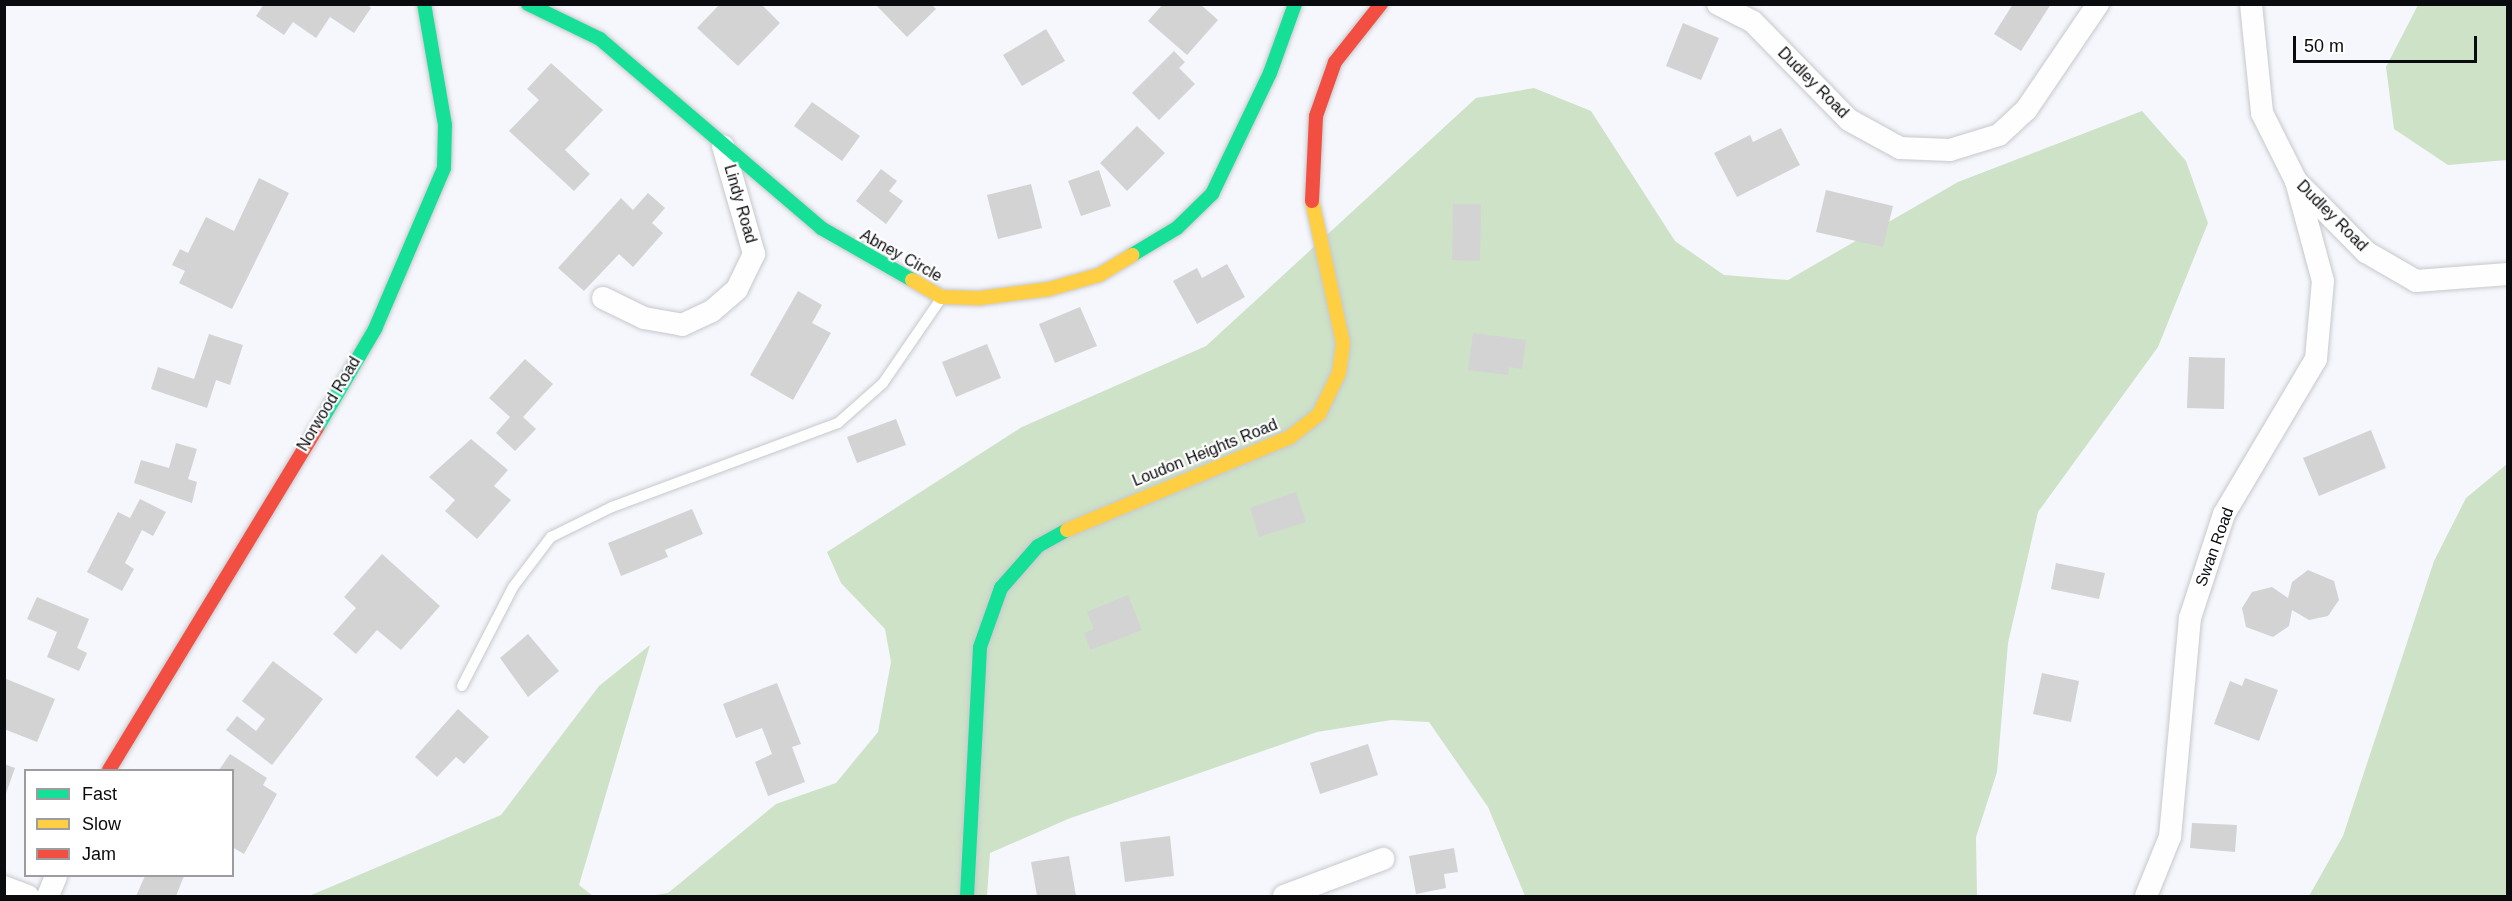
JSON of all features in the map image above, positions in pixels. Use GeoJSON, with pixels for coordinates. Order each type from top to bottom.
{"type":"FeatureCollection","features":[{"type":"Feature","properties":{"kind":"street","name":"Norwood Road"},"geometry":{"type":"LineString","coordinates":[[110,769],[234,570],[375,329],[431,207],[444,168],[445,125],[424,4]]}},
{"type":"Feature","properties":{"kind":"street","name":"Abney Circle"},"geometry":{"type":"LineString","coordinates":[[528,4],[600,39],[821,228],[942,297],[1049,289],[1099,275],[1177,228],[1212,194],[1270,73],[1295,4]]}},
{"type":"Feature","properties":{"kind":"street","name":"Loudon Heights Road"},"geometry":{"type":"LineString","coordinates":[[967,897],[980,647],[1001,588],[1038,546],[1086,519],[1290,437],[1318,414],[1339,373],[1343,343],[1311,195],[1316,116],[1335,62],[1381,4]]}},
{"type":"Feature","properties":{"kind":"street","name":"Dudley Road"},"geometry":{"type":"LineString","coordinates":[[1718,4],[1754,22],[1849,120],[1900,148],[1950,150],[1999,135],[2026,110],[2098,4]]}},
{"type":"Feature","properties":{"kind":"street","name":"Dudley Road"},"geometry":{"type":"LineString","coordinates":[[2251,4],[2262,113],[2296,181],[2366,252],[2416,281],[2508,274]]}},
{"type":"Feature","properties":{"kind":"street","name":"Lindy Road"},"geometry":{"type":"LineString","coordinates":[[603,298],[644,318],[682,325],[712,311],[737,289],[754,254],[723,146]]}},
{"type":"Feature","properties":{"kind":"street","name":"Swan Road"},"geometry":{"type":"LineString","coordinates":[[2146,897],[2170,837],[2190,618],[2224,514],[2316,359],[2323,280],[2296,181]]}},
{"type":"Feature","properties":{"kind":"street"},"geometry":{"type":"LineString","coordinates":[[1284,897],[1383,859]]}},
{"type":"Feature","properties":{"kind":"street"},"geometry":{"type":"LineString","coordinates":[[48,897],[56,877]]}},
{"type":"Feature","properties":{"kind":"street"},"geometry":{"type":"LineString","coordinates":[[4,887],[28,897]]}},
{"type":"Feature","properties":{"kind":"lane"},"geometry":{"type":"LineString","coordinates":[[462,686],[513,587],[551,537],[612,507],[838,423],[884,383],[942,297]]}},
{"type":"Feature","properties":{"kind":"green space"},"geometry":{"type":"Polygon","coordinates":[[[2418,5],[2507,5],[2507,160],[2448,165],[2394,129],[2386,67],[2418,5]]]}},
{"type":"Feature","properties":{"kind":"green space"},"geometry":{"type":"Polygon","coordinates":[[[1534,88],[1591,111],[1675,241],[1724,275],[1788,280],[1958,182],[2142,111],[2186,161],[2208,223],[2158,347],[2038,512],[2008,643],[1997,772],[1976,837],[1977,896],[1525,896],[1488,807],[1429,722],[1391,720],[1317,732],[1068,819],[990,853],[987,896],[649,896],[668,893],[776,804],[836,783],[878,732],[891,662],[885,629],[841,583],[827,552],[1022,427],[1206,346],[1476,98],[1534,88]]]}},
{"type":"Feature","properties":{"kind":"green space"},"geometry":{"type":"Polygon","coordinates":[[[2507,464],[2507,896],[2309,896],[2343,836],[2434,561],[2466,498],[2507,464]]]}},
{"type":"Feature","properties":{"kind":"green space"},"geometry":{"type":"Polygon","coordinates":[[[650,645],[579,885],[593,896],[309,896],[501,815],[599,686],[650,645]]]}},
{"type":"Feature","properties":{"kind":"building"},"geometry":{"type":"Polygon","coordinates":[[[264,4],[366,4],[371,8],[354,33],[330,17],[316,38],[293,22],[284,35],[256,16],[264,4]]]}},
{"type":"Feature","properties":{"kind":"building"},"geometry":{"type":"Polygon","coordinates":[[[720,4],[761,4],[780,23],[738,66],[697,28],[720,4]]]}},
{"type":"Feature","properties":{"kind":"building"},"geometry":{"type":"Polygon","coordinates":[[[875,4],[931,4],[936,9],[907,37],[875,4]]]}},
{"type":"Feature","properties":{"kind":"building"},"geometry":{"type":"Polygon","coordinates":[[[1163,4],[1200,4],[1218,20],[1187,55],[1148,21],[1163,4]]]}},
{"type":"Feature","properties":{"kind":"building"},"geometry":{"type":"Polygon","coordinates":[[[2013,4],[2051,4],[2021,51],[1994,34],[2013,4]]]}},
{"type":"Feature","properties":{"kind":"building"},"geometry":{"type":"Polygon","coordinates":[[[1683,23],[1719,38],[1701,80],[1666,66],[1683,23]]]}},
{"type":"Feature","properties":{"kind":"building"},"geometry":{"type":"Polygon","coordinates":[[[1046,29],[1065,61],[1022,86],[1003,55],[1046,29]]]}},
{"type":"Feature","properties":{"kind":"building"},"geometry":{"type":"Polygon","coordinates":[[[1174,51],[1185,62],[1179,68],[1195,84],[1159,120],[1132,93],[1174,51]]]}},
{"type":"Feature","properties":{"kind":"building"},"geometry":{"type":"Polygon","coordinates":[[[551,63],[603,110],[565,150],[590,174],[574,191],[509,131],[539,100],[527,89],[551,63]]]}},
{"type":"Feature","properties":{"kind":"building"},"geometry":{"type":"Polygon","coordinates":[[[812,102],[860,136],[842,161],[794,126],[812,102]]]}},
{"type":"Feature","properties":{"kind":"building"},"geometry":{"type":"Polygon","coordinates":[[[1137,126],[1165,153],[1127,191],[1100,163],[1137,126]]]}},
{"type":"Feature","properties":{"kind":"building"},"geometry":{"type":"Polygon","coordinates":[[[1781,128],[1800,165],[1737,197],[1714,153],[1750,135],[1753,142],[1781,128]]]}},
{"type":"Feature","properties":{"kind":"building"},"geometry":{"type":"Polygon","coordinates":[[[881,169],[897,181],[889,191],[903,201],[886,224],[856,201],[881,169]]]}},
{"type":"Feature","properties":{"kind":"building"},"geometry":{"type":"Polygon","coordinates":[[[1099,170],[1111,206],[1081,216],[1068,181],[1099,170]]]}},
{"type":"Feature","properties":{"kind":"building"},"geometry":{"type":"Polygon","coordinates":[[[259,178],[289,193],[232,309],[179,283],[185,271],[172,265],[180,249],[188,253],[206,217],[234,231],[259,178]]]}},
{"type":"Feature","properties":{"kind":"building"},"geometry":{"type":"Polygon","coordinates":[[[1031,184],[1042,228],[998,239],[987,195],[1031,184]]]}},
{"type":"Feature","properties":{"kind":"building"},"geometry":{"type":"Polygon","coordinates":[[[1826,190],[1893,206],[1883,247],[1816,232],[1826,190]]]}},
{"type":"Feature","properties":{"kind":"building"},"geometry":{"type":"Polygon","coordinates":[[[648,193],[665,208],[652,223],[663,233],[633,267],[619,254],[584,291],[558,268],[621,198],[633,210],[648,193]]]}},
{"type":"Feature","properties":{"kind":"building"},"geometry":{"type":"Polygon","coordinates":[[[1453,204],[1481,204],[1480,261],[1452,260],[1453,204]]]}},
{"type":"Feature","properties":{"kind":"building"},"geometry":{"type":"Polygon","coordinates":[[[1227,264],[1245,297],[1197,324],[1173,281],[1197,268],[1202,278],[1227,264]]]}},
{"type":"Feature","properties":{"kind":"building"},"geometry":{"type":"Polygon","coordinates":[[[798,291],[822,305],[812,323],[831,333],[793,400],[750,375],[798,291]]]}},
{"type":"Feature","properties":{"kind":"building"},"geometry":{"type":"Polygon","coordinates":[[[1080,307],[1097,346],[1055,363],[1039,324],[1080,307]]]}},
{"type":"Feature","properties":{"kind":"building"},"geometry":{"type":"Polygon","coordinates":[[[1473,333],[1526,340],[1522,369],[1509,367],[1508,375],[1468,370],[1473,333]]]}},
{"type":"Feature","properties":{"kind":"building"},"geometry":{"type":"Polygon","coordinates":[[[209,334],[243,345],[230,385],[216,380],[207,408],[151,389],[158,367],[194,379],[209,334]]]}},
{"type":"Feature","properties":{"kind":"building"},"geometry":{"type":"Polygon","coordinates":[[[987,344],[1001,378],[956,397],[942,362],[987,344]]]}},
{"type":"Feature","properties":{"kind":"building"},"geometry":{"type":"Polygon","coordinates":[[[2189,357],[2225,358],[2224,409],[2187,408],[2189,357]]]}},
{"type":"Feature","properties":{"kind":"building"},"geometry":{"type":"Polygon","coordinates":[[[525,359],[553,384],[523,417],[536,429],[515,451],[496,433],[510,417],[489,398],[525,359]]]}},
{"type":"Feature","properties":{"kind":"building"},"geometry":{"type":"Polygon","coordinates":[[[896,419],[906,445],[857,463],[847,437],[896,419]]]}},
{"type":"Feature","properties":{"kind":"building"},"geometry":{"type":"Polygon","coordinates":[[[2371,430],[2386,468],[2319,496],[2303,458],[2371,430]]]}},
{"type":"Feature","properties":{"kind":"building"},"geometry":{"type":"Polygon","coordinates":[[[471,439],[508,470],[494,486],[511,500],[477,539],[445,511],[455,500],[429,477],[471,439]]]}},
{"type":"Feature","properties":{"kind":"building"},"geometry":{"type":"Polygon","coordinates":[[[176,443],[197,449],[188,479],[197,482],[192,503],[134,483],[141,460],[169,468],[176,443]]]}},
{"type":"Feature","properties":{"kind":"building"},"geometry":{"type":"Polygon","coordinates":[[[1296,492],[1306,522],[1259,537],[1250,508],[1296,492]]]}},
{"type":"Feature","properties":{"kind":"building"},"geometry":{"type":"Polygon","coordinates":[[[140,499],[166,512],[153,536],[142,530],[125,563],[134,569],[122,591],[87,572],[118,512],[130,518],[140,499]]]}},
{"type":"Feature","properties":{"kind":"building"},"geometry":{"type":"Polygon","coordinates":[[[692,509],[703,534],[665,550],[668,557],[621,576],[608,543],[692,509]]]}},
{"type":"Feature","properties":{"kind":"building"},"geometry":{"type":"Polygon","coordinates":[[[382,554],[440,606],[401,650],[377,630],[356,654],[333,634],[356,608],[344,597],[382,554]]]}},
{"type":"Feature","properties":{"kind":"building"},"geometry":{"type":"Polygon","coordinates":[[[2056,563],[2105,573],[2099,599],[2051,589],[2056,563]]]}},
{"type":"Feature","properties":{"kind":"building"},"geometry":{"type":"Polygon","coordinates":[[[2308,570],[2334,581],[2339,600],[2328,616],[2309,620],[2292,610],[2289,626],[2273,637],[2246,627],[2242,608],[2252,592],[2272,587],[2288,598],[2292,582],[2308,570]]]}},
{"type":"Feature","properties":{"kind":"building"},"geometry":{"type":"Polygon","coordinates":[[[1128,595],[1142,630],[1090,650],[1084,633],[1094,629],[1087,612],[1128,595]]]}},
{"type":"Feature","properties":{"kind":"building"},"geometry":{"type":"Polygon","coordinates":[[[37,597],[89,619],[77,648],[87,653],[79,671],[47,657],[57,632],[27,619],[37,597]]]}},
{"type":"Feature","properties":{"kind":"building"},"geometry":{"type":"Polygon","coordinates":[[[528,634],[559,671],[528,697],[500,658],[528,634]]]}},
{"type":"Feature","properties":{"kind":"building"},"geometry":{"type":"Polygon","coordinates":[[[273,661],[323,699],[272,765],[226,730],[237,716],[256,731],[265,719],[242,701],[273,661]]]}},
{"type":"Feature","properties":{"kind":"building"},"geometry":{"type":"Polygon","coordinates":[[[2042,673],[2079,681],[2071,722],[2033,714],[2042,673]]]}},
{"type":"Feature","properties":{"kind":"building"},"geometry":{"type":"Polygon","coordinates":[[[4,678],[55,699],[37,742],[4,729],[4,678]]]}},
{"type":"Feature","properties":{"kind":"building"},"geometry":{"type":"Polygon","coordinates":[[[2245,678],[2278,690],[2259,741],[2214,724],[2230,681],[2242,686],[2245,678]]]}},
{"type":"Feature","properties":{"kind":"building"},"geometry":{"type":"Polygon","coordinates":[[[777,683],[801,744],[792,747],[805,782],[768,796],[755,762],[772,754],[762,728],[736,738],[723,704],[777,683]]]}},
{"type":"Feature","properties":{"kind":"building"},"geometry":{"type":"Polygon","coordinates":[[[458,709],[489,737],[464,764],[456,757],[437,777],[415,757],[458,709]]]}},
{"type":"Feature","properties":{"kind":"building"},"geometry":{"type":"Polygon","coordinates":[[[1368,744],[1378,775],[1320,794],[1310,763],[1368,744]]]}},
{"type":"Feature","properties":{"kind":"building"},"geometry":{"type":"Polygon","coordinates":[[[230,754],[267,778],[263,785],[277,794],[244,854],[234,848],[234,769],[220,769],[230,754]]]}},
{"type":"Feature","properties":{"kind":"building"},"geometry":{"type":"Polygon","coordinates":[[[4,764],[15,768],[5,796],[4,796],[4,764]]]}},
{"type":"Feature","properties":{"kind":"building"},"geometry":{"type":"Polygon","coordinates":[[[2192,823],[2237,825],[2235,852],[2190,848],[2192,823]]]}},
{"type":"Feature","properties":{"kind":"building"},"geometry":{"type":"Polygon","coordinates":[[[1170,836],[1174,876],[1125,882],[1120,842],[1170,836]]]}},
{"type":"Feature","properties":{"kind":"building"},"geometry":{"type":"Polygon","coordinates":[[[1454,848],[1458,872],[1444,874],[1446,888],[1416,894],[1409,856],[1454,848]]]}},
{"type":"Feature","properties":{"kind":"building"},"geometry":{"type":"Polygon","coordinates":[[[1069,856],[1076,896],[1037,896],[1031,862],[1069,856]]]}},
{"type":"Feature","properties":{"kind":"building"},"geometry":{"type":"Polygon","coordinates":[[[145,877],[184,877],[176,896],[136,896],[145,877]]]}},
{"type":"Feature","properties":{"kind":"traffic: fast"},"geometry":{"type":"LineString","coordinates":[[317,428],[375,329],[444,168],[445,125],[424,4]]}},
{"type":"Feature","properties":{"kind":"traffic: fast"},"geometry":{"type":"LineString","coordinates":[[528,4],[600,39],[821,228],[912,280]]}},
{"type":"Feature","properties":{"kind":"traffic: fast"},"geometry":{"type":"LineString","coordinates":[[1132,255],[1177,228],[1212,194],[1270,73],[1295,4]]}},
{"type":"Feature","properties":{"kind":"traffic: fast"},"geometry":{"type":"LineString","coordinates":[[967,896],[980,647],[1001,588],[1038,546],[1067,530]]}},
{"type":"Feature","properties":{"kind":"traffic: slow"},"geometry":{"type":"LineString","coordinates":[[1067,530],[1290,437],[1319,414],[1339,373],[1343,343],[1312,201]]}},
{"type":"Feature","properties":{"kind":"traffic: slow"},"geometry":{"type":"LineString","coordinates":[[912,280],[942,297],[980,298],[1049,289],[1099,275],[1132,255]]}},
{"type":"Feature","properties":{"kind":"traffic: jam"},"geometry":{"type":"LineString","coordinates":[[1312,201],[1316,116],[1335,62],[1381,4]]}},
{"type":"Feature","properties":{"kind":"traffic: jam"},"geometry":{"type":"LineString","coordinates":[[110,769],[317,428]]}}]}
